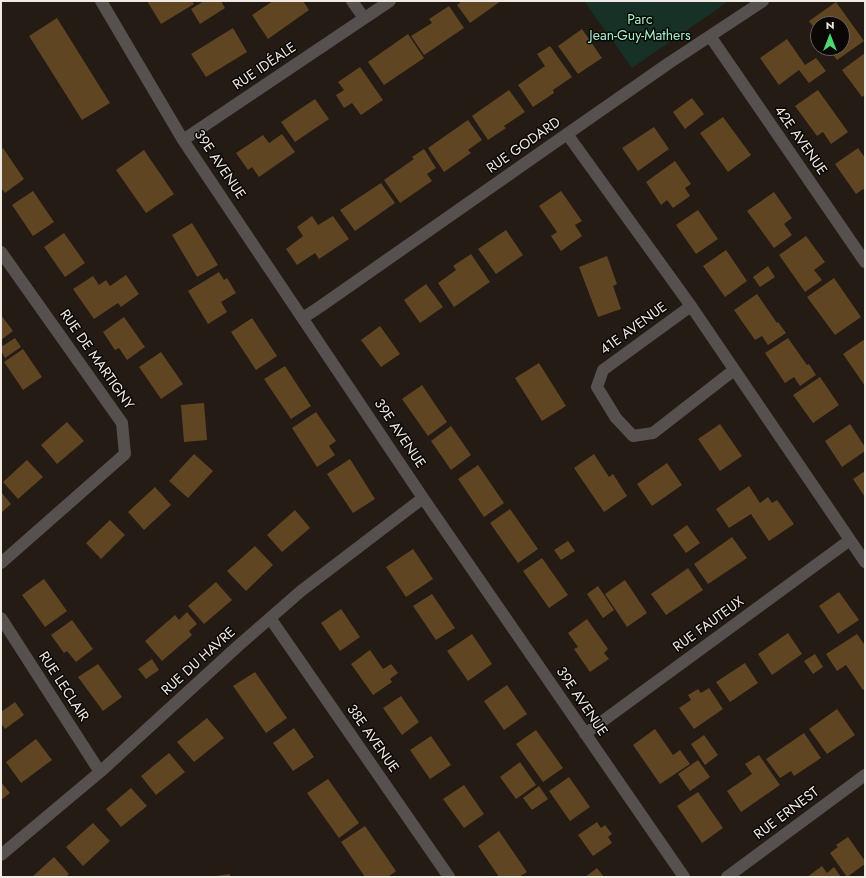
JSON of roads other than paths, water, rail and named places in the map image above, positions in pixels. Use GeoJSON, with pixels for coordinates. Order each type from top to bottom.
{"type":"FeatureCollection","features":[{"type":"Feature","properties":{"kind":"street","name":"39E AVENUE"},"geometry":{"type":"LineString","coordinates":[[101,1],[183,140],[423,498],[684,877]]}},
{"type":"Feature","properties":{"kind":"street"},"geometry":{"type":"LineString","coordinates":[[352,1],[364,18]]}},
{"type":"Feature","properties":{"kind":"street","name":"RUE IDÉALE"},"geometry":{"type":"LineString","coordinates":[[183,140],[390,1]]}},
{"type":"Feature","properties":{"kind":"street","name":"RUE GODARD"},"geometry":{"type":"LineString","coordinates":[[303,318],[567,134],[763,1]]}},
{"type":"Feature","properties":{"kind":"street","name":"42E AVENUE"},"geometry":{"type":"LineString","coordinates":[[710,36],[865,262]]}},
{"type":"Feature","properties":{"kind":"street","name":"41E AVENUE"},"geometry":{"type":"LineString","coordinates":[[567,134],[691,306],[865,562]]}},
{"type":"Feature","properties":{"kind":"street","name":"RUE DE MARTIGNY"},"geometry":{"type":"LineString","coordinates":[[1,252],[122,423],[125,454],[1,563]]}},
{"type":"Feature","properties":{"kind":"street","name":"41E AVENUE"},"geometry":{"type":"LineString","coordinates":[[691,306],[603,370],[597,387],[616,418],[633,436],[653,433],[734,370]]}},
{"type":"Feature","properties":{"kind":"street","name":"RUE DU HAVRE"},"geometry":{"type":"LineString","coordinates":[[1,855],[100,772],[238,646],[301,591],[423,498]]}},
{"type":"Feature","properties":{"kind":"street","name":"RUE FAUTEUX"},"geometry":{"type":"LineString","coordinates":[[585,734],[850,540]]}},
{"type":"Feature","properties":{"kind":"street","name":"RUE LECLAIR"},"geometry":{"type":"LineString","coordinates":[[1,618],[100,772]]}},
{"type":"Feature","properties":{"kind":"street","name":"38E AVENUE"},"geometry":{"type":"LineString","coordinates":[[270,618],[449,877]]}},
{"type":"Feature","properties":{"kind":"street","name":"RUE ERNEST"},"geometry":{"type":"LineString","coordinates":[[727,877],[865,775]]}},
{"type":"Feature","properties":{"kind":"park label","name":"Parc Jean-Guy-Mathers"},"geometry":{"type":"Point","coordinates":[640,30]}}]}
